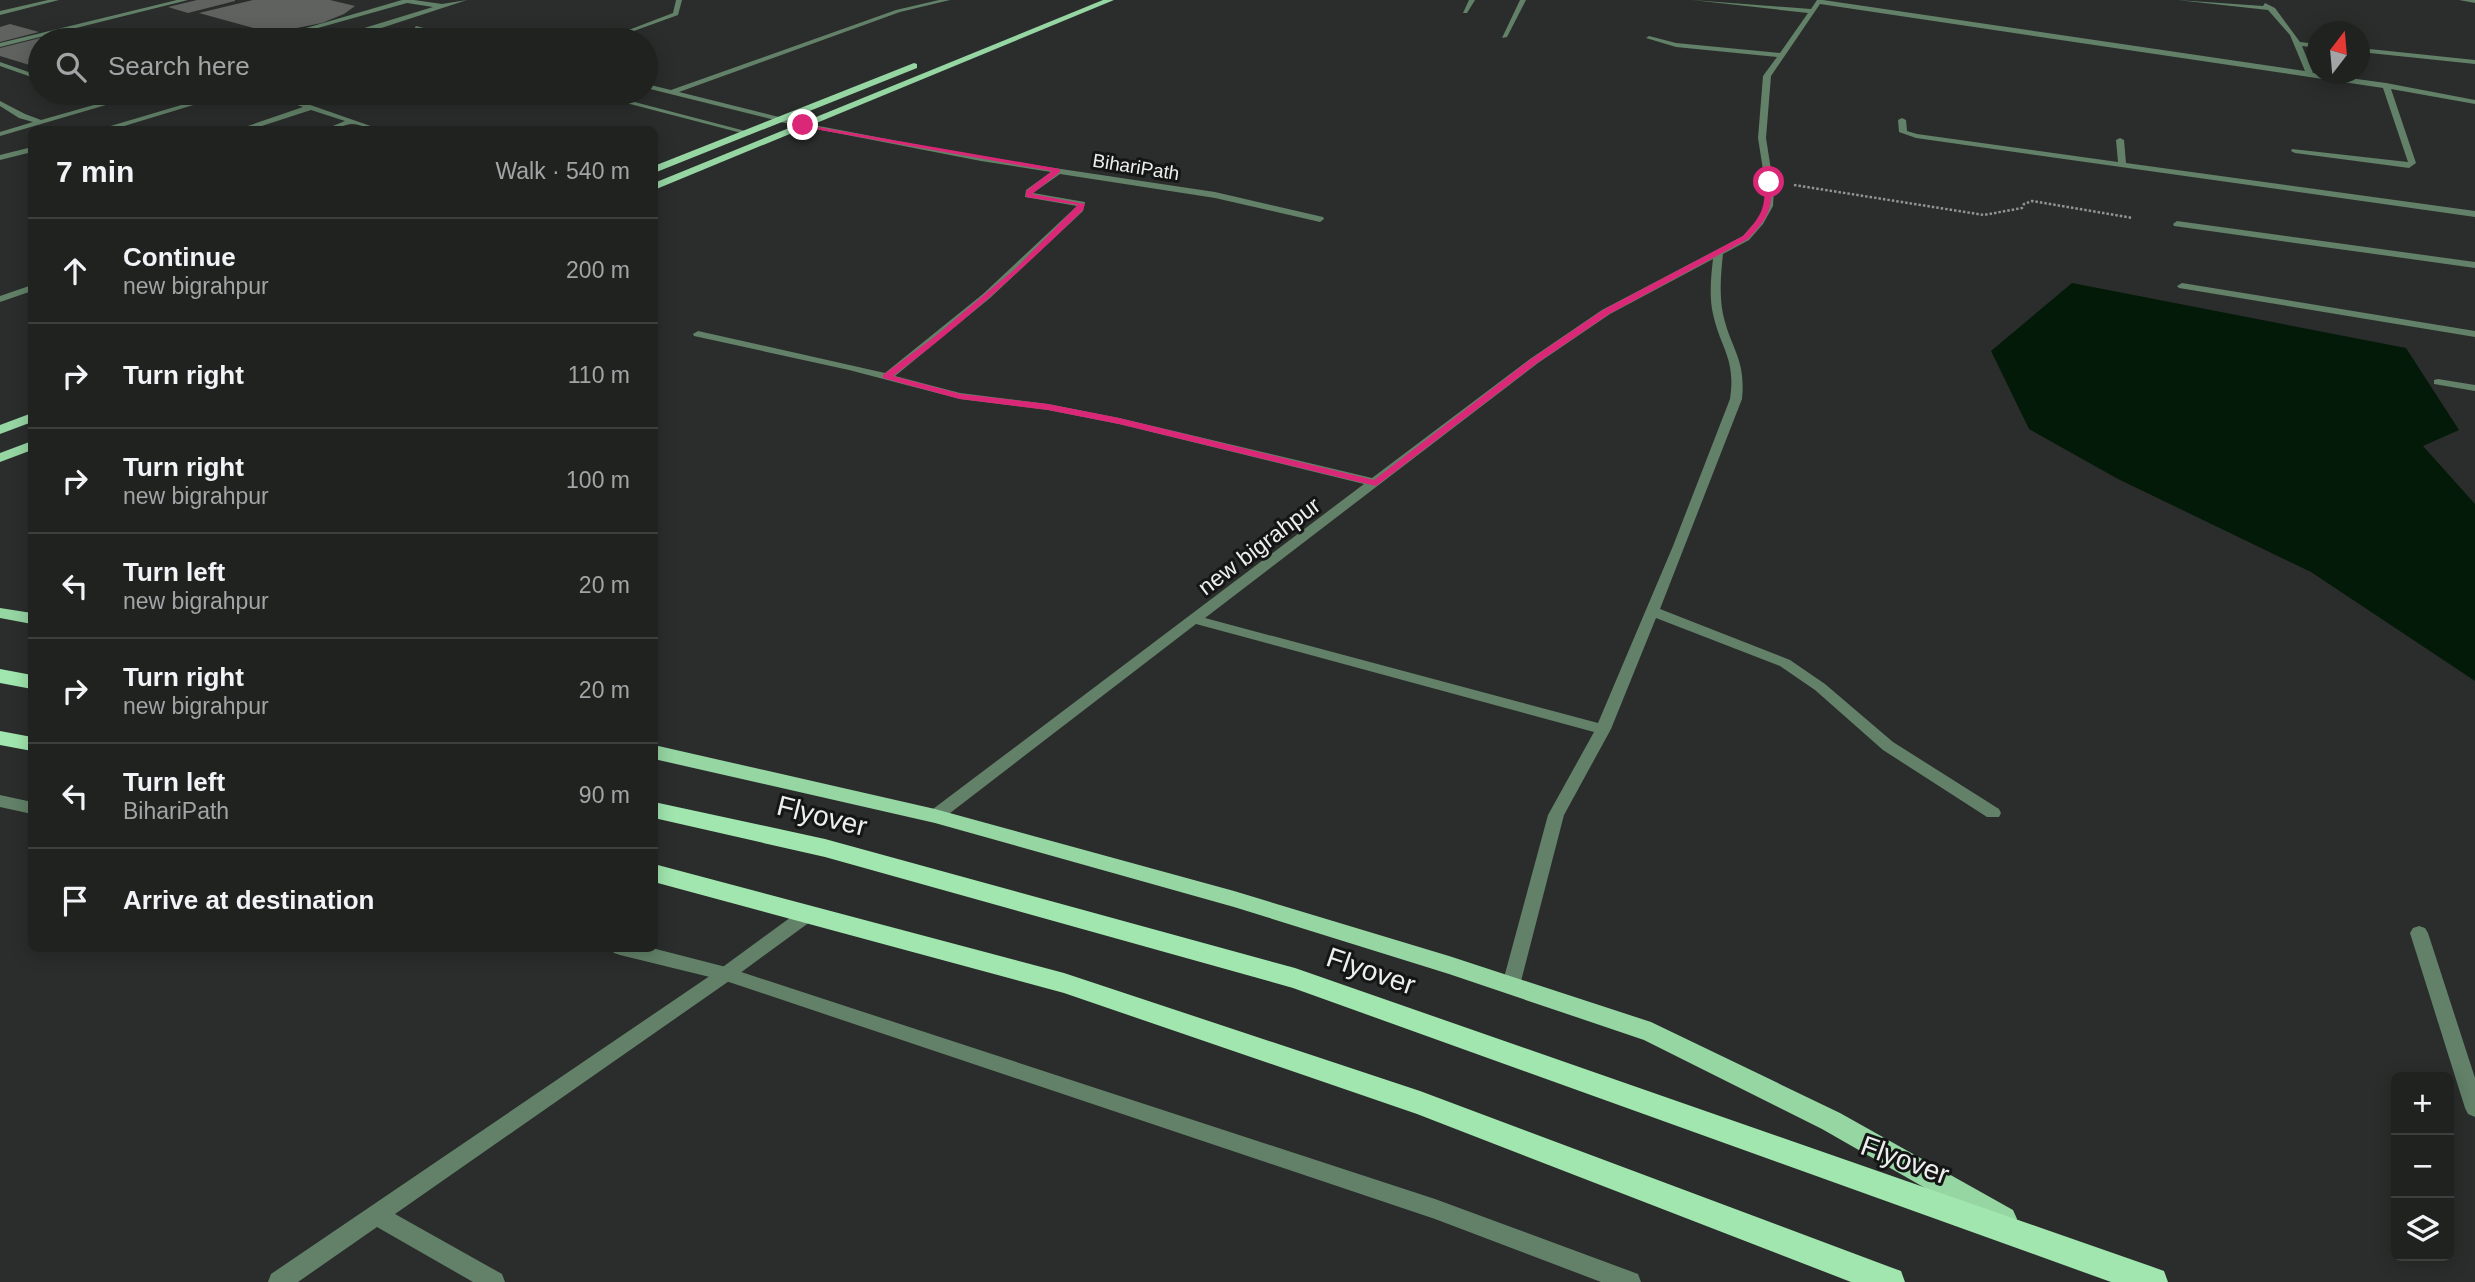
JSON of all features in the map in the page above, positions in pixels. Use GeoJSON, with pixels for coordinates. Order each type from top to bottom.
{"type":"FeatureCollection","features":[{"type":"Feature","properties":{"kind":"highway"},"geometry":{"type":"LineString","coordinates":[[0,676],[28,681]]}},
{"type":"Feature","properties":{"kind":"highway"},"geometry":{"type":"LineString","coordinates":[[0,738],[28,743]]}},
{"type":"Feature","properties":{"kind":"highway","name":"Flyover"},"geometry":{"type":"LineString","coordinates":[[658,811],[839,852],[1295,978],[2154,1282]]}},
{"type":"Feature","properties":{"kind":"highway"},"geometry":{"type":"LineString","coordinates":[[658,874],[1064,983],[1380,1090],[1891,1282]]}},
{"type":"Feature","properties":{"kind":"main road"},"geometry":{"type":"LineString","coordinates":[[658,185],[1110,0]]}},
{"type":"Feature","properties":{"kind":"main road"},"geometry":{"type":"LineString","coordinates":[[658,168],[919,65]]}},
{"type":"Feature","properties":{"kind":"main road"},"geometry":{"type":"LineString","coordinates":[[0,429],[28,418]]}},
{"type":"Feature","properties":{"kind":"main road"},"geometry":{"type":"LineString","coordinates":[[0,458],[28,447]]}},
{"type":"Feature","properties":{"kind":"main road"},"geometry":{"type":"LineString","coordinates":[[0,613],[28,618]]}},
{"type":"Feature","properties":{"kind":"main road"},"geometry":{"type":"LineString","coordinates":[[658,753],[936,816],[1234,899],[1511,985],[1651,1032],[1831,1121],[2050,1245]]}},
{"type":"Feature","properties":{"kind":"street"},"geometry":{"type":"LineString","coordinates":[[0,13],[56,0]]}},
{"type":"Feature","properties":{"kind":"street"},"geometry":{"type":"LineString","coordinates":[[70,28],[185,0]]}},
{"type":"Feature","properties":{"kind":"street"},"geometry":{"type":"LineString","coordinates":[[310,28],[407,0],[442,6]]}},
{"type":"Feature","properties":{"kind":"street"},"geometry":{"type":"LineString","coordinates":[[374,28],[464,0]]}},
{"type":"Feature","properties":{"kind":"street"},"geometry":{"type":"LineString","coordinates":[[639,28],[676,14],[679,0]]}},
{"type":"Feature","properties":{"kind":"street"},"geometry":{"type":"LineString","coordinates":[[670,93],[898,11],[947,0]]}},
{"type":"Feature","properties":{"kind":"street"},"geometry":{"type":"LineString","coordinates":[[1465,12],[1472,0]]}},
{"type":"Feature","properties":{"kind":"street"},"geometry":{"type":"LineString","coordinates":[[1504,37],[1523,0]]}},
{"type":"Feature","properties":{"kind":"street"},"geometry":{"type":"LineString","coordinates":[[1695,0],[1817,4],[2307,74]]}},
{"type":"Feature","properties":{"kind":"street"},"geometry":{"type":"LineString","coordinates":[[2180,0],[2273,9]]}},
{"type":"Feature","properties":{"kind":"street"},"geometry":{"type":"LineString","coordinates":[[2258,0],[2283,19],[2299,44],[2307,66]]}},
{"type":"Feature","properties":{"kind":"street"},"geometry":{"type":"LineString","coordinates":[[2462,0],[2475,1]]}},
{"type":"Feature","properties":{"kind":"street","name":"new bigrahpur"},"geometry":{"type":"LineString","coordinates":[[936,816],[1569,337],[1652,286],[1746,238],[1769,206],[1769,182],[1762,138],[1764,84],[1770,69],[1817,4]]}},
{"type":"Feature","properties":{"kind":"street"},"geometry":{"type":"LineString","coordinates":[[0,45],[28,38]]}},
{"type":"Feature","properties":{"kind":"street"},"geometry":{"type":"LineString","coordinates":[[1649,38],[1675,46],[1781,55]]}},
{"type":"Feature","properties":{"kind":"street"},"geometry":{"type":"LineString","coordinates":[[2299,44],[2307,45]]}},
{"type":"Feature","properties":{"kind":"street"},"geometry":{"type":"LineString","coordinates":[[2370,51],[2475,62]]}},
{"type":"Feature","properties":{"kind":"street"},"geometry":{"type":"LineString","coordinates":[[0,64],[28,74]]}},
{"type":"Feature","properties":{"kind":"street"},"geometry":{"type":"LineString","coordinates":[[2370,83],[2475,102]]}},
{"type":"Feature","properties":{"kind":"street"},"geometry":{"type":"LineString","coordinates":[[2295,151],[2406,166],[2412,163],[2386,85]]}},
{"type":"Feature","properties":{"kind":"street","name":"BihariPath"},"geometry":{"type":"LineString","coordinates":[[658,90],[803,125],[1215,195],[1320,219]]}},
{"type":"Feature","properties":{"kind":"street"},"geometry":{"type":"LineString","coordinates":[[0,103],[22,116],[41,122]]}},
{"type":"Feature","properties":{"kind":"street"},"geometry":{"type":"LineString","coordinates":[[0,134],[101,105]]}},
{"type":"Feature","properties":{"kind":"street"},"geometry":{"type":"LineString","coordinates":[[114,126],[187,105]]}},
{"type":"Feature","properties":{"kind":"street"},"geometry":{"type":"LineString","coordinates":[[305,105],[367,126]]}},
{"type":"Feature","properties":{"kind":"street"},"geometry":{"type":"LineString","coordinates":[[640,105],[749,133]]}},
{"type":"Feature","properties":{"kind":"street"},"geometry":{"type":"LineString","coordinates":[[252,126],[311,107]]}},
{"type":"Feature","properties":{"kind":"street"},"geometry":{"type":"LineString","coordinates":[[1902,120],[1903,132],[1916,136],[2475,214]]}},
{"type":"Feature","properties":{"kind":"street"},"geometry":{"type":"LineString","coordinates":[[339,126],[353,121]]}},
{"type":"Feature","properties":{"kind":"street"},"geometry":{"type":"LineString","coordinates":[[2120,140],[2122,165]]}},
{"type":"Feature","properties":{"kind":"street"},"geometry":{"type":"LineString","coordinates":[[0,159],[28,150]]}},
{"type":"Feature","properties":{"kind":"street"},"geometry":{"type":"LineString","coordinates":[[887,377],[936,340],[1018,269],[1080,209],[1082,204],[1074,201],[1028,195],[1028,192],[1058,170]]}},
{"type":"Feature","properties":{"kind":"street"},"geometry":{"type":"LineString","coordinates":[[2177,224],[2475,265]]}},
{"type":"Feature","properties":{"kind":"street"},"geometry":{"type":"LineString","coordinates":[[1511,985],[1556,814],[1603,729],[1736,399],[1738,362],[1717,311],[1719,252]]}},
{"type":"Feature","properties":{"kind":"street"},"geometry":{"type":"LineString","coordinates":[[2182,286],[2475,334]]}},
{"type":"Feature","properties":{"kind":"street"},"geometry":{"type":"LineString","coordinates":[[0,299],[28,289]]}},
{"type":"Feature","properties":{"kind":"street"},"geometry":{"type":"LineString","coordinates":[[698,334],[960,396],[1048,407],[1119,421],[1376,483]]}},
{"type":"Feature","properties":{"kind":"street"},"geometry":{"type":"LineString","coordinates":[[2438,382],[2475,388]]}},
{"type":"Feature","properties":{"kind":"street"},"geometry":{"type":"LineString","coordinates":[[1652,611],[1785,663],[1820,687],[1888,746],[1993,813]]}},
{"type":"Feature","properties":{"kind":"street"},"geometry":{"type":"LineString","coordinates":[[1196,620],[1603,729]]}},
{"type":"Feature","properties":{"kind":"street"},"geometry":{"type":"LineString","coordinates":[[0,801],[28,807]]}},
{"type":"Feature","properties":{"kind":"street"},"geometry":{"type":"LineString","coordinates":[[279,1282],[726,974],[808,914]]}},
{"type":"Feature","properties":{"kind":"street"},"geometry":{"type":"LineString","coordinates":[[2419,933],[2475,1108]]}},
{"type":"Feature","properties":{"kind":"street"},"geometry":{"type":"LineString","coordinates":[[636,952],[726,974],[1435,1209],[1630,1282]]}},
{"type":"Feature","properties":{"kind":"street"},"geometry":{"type":"LineString","coordinates":[[376,1215],[494,1282]]}},
{"type":"Feature","properties":{"kind":"path"},"geometry":{"type":"LineString","coordinates":[[1769,182],[1984,215],[2022,208],[2024,204],[2032,201],[2133,218]]}},
{"type":"Feature","properties":{"kind":"shaded area"},"geometry":{"type":"Polygon","coordinates":[[[2072,283],[2406,348],[2459,430],[2423,446],[2475,504],[2475,681],[2311,572],[2118,479],[2029,429],[1991,351],[2072,283]]]}},
{"type":"Feature","properties":{"kind":"building"},"geometry":{"type":"Polygon","coordinates":[[[197,0],[235,1],[188,13],[168,7],[197,0]]]}},
{"type":"Feature","properties":{"kind":"building"},"geometry":{"type":"Polygon","coordinates":[[[253,0],[330,0],[355,6],[322,23],[296,28],[253,28],[199,13],[253,0]]]}},
{"type":"Feature","properties":{"kind":"building"},"geometry":{"type":"Polygon","coordinates":[[[10,24],[28,29],[28,35],[0,42],[0,27],[10,24]]]}},
{"type":"Feature","properties":{"kind":"building"},"geometry":{"type":"Polygon","coordinates":[[[28,41],[28,65],[0,56],[0,48],[28,41]]]}},
{"type":"Feature","properties":{"kind":"route"},"geometry":{"type":"LineString","coordinates":[[803,125],[941,152],[1058,170],[1028,192],[1028,195],[1082,204],[1018,269],[936,340],[887,377],[960,396],[1048,407],[1119,421],[1376,483],[1534,361],[1606,312],[1746,238],[1769,206],[1769,182]]}}]}
